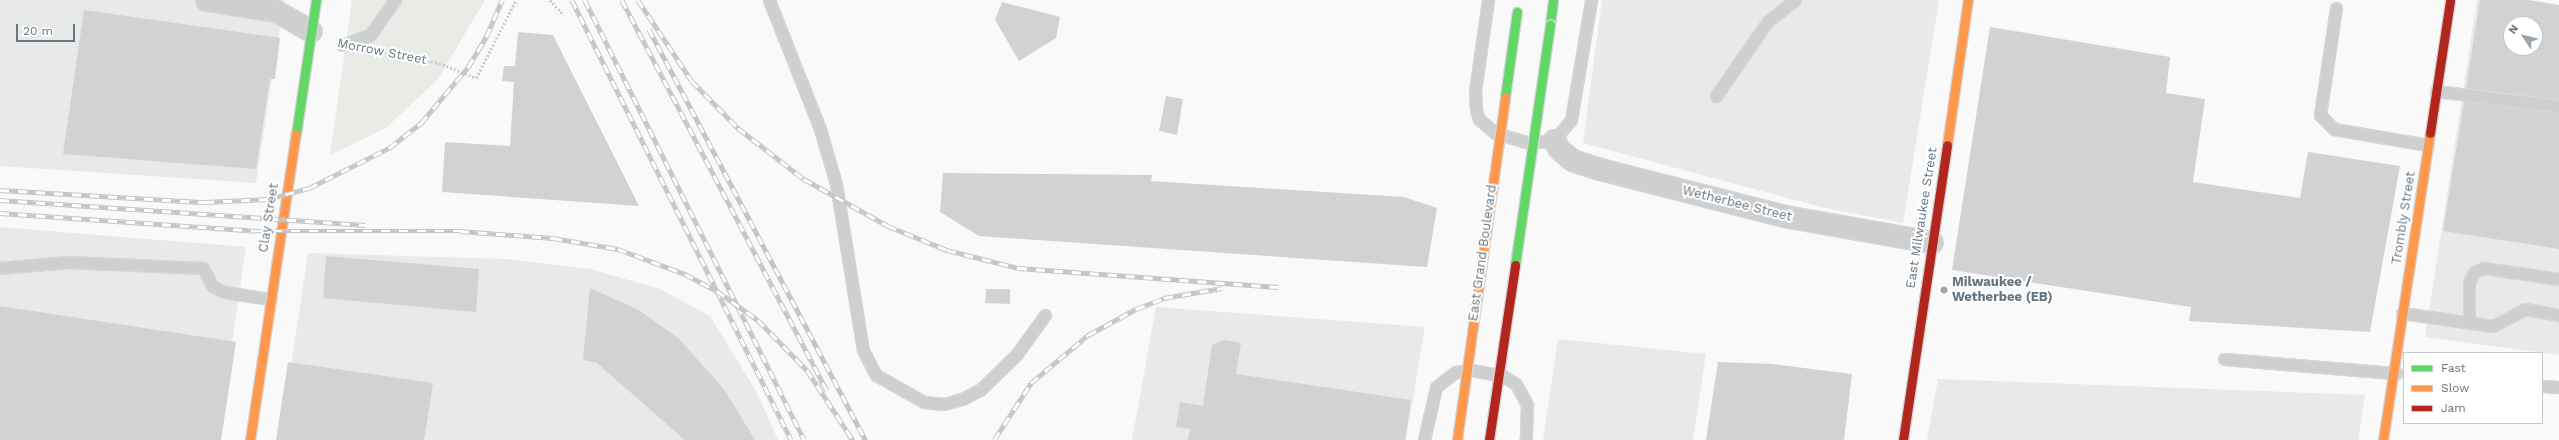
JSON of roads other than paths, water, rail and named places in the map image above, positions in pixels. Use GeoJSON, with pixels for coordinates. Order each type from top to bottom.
{"type":"FeatureCollection","features":[{"type":"Feature","properties":{"kind":"street"},"geometry":{"type":"LineString","coordinates":[[206,0],[276,11],[311,31]]}},
{"type":"Feature","properties":{"kind":"street","name":"Clay Street"},"geometry":{"type":"LineString","coordinates":[[250,440],[316,0]]}},
{"type":"Feature","properties":{"kind":"street","name":"East Grand Boulevard"},"geometry":{"type":"LineString","coordinates":[[1457,440],[1519,0]]}},
{"type":"Feature","properties":{"kind":"street"},"geometry":{"type":"LineString","coordinates":[[1489,440],[1553,0]]}},
{"type":"Feature","properties":{"kind":"street","name":"East Milwaukee Street"},"geometry":{"type":"LineString","coordinates":[[1903,440],[1968,0]]}},
{"type":"Feature","properties":{"kind":"street","name":"Trombly Street"},"geometry":{"type":"LineString","coordinates":[[2383,440],[2398,373],[2402,313],[2450,0]]}},
{"type":"Feature","properties":{"kind":"street","name":"Wetherbee Street"},"geometry":{"type":"LineString","coordinates":[[1554,140],[1559,149],[1572,160],[1596,168],[1784,216],[1932,242]]}},
{"type":"Feature","properties":{"kind":"lane"},"geometry":{"type":"LineString","coordinates":[[342,45],[370,34],[395,0]]}},
{"type":"Feature","properties":{"kind":"lane"},"geometry":{"type":"LineString","coordinates":[[769,0],[820,129],[836,184],[863,350],[876,375],[924,402],[944,404],[962,399],[980,390],[1012,359],[1045,315]]}},
{"type":"Feature","properties":{"kind":"lane"},"geometry":{"type":"LineString","coordinates":[[1488,0],[1475,91],[1479,119],[1495,133],[1517,141],[1540,143],[1554,140],[1566,130],[1574,112],[1591,0]]}},
{"type":"Feature","properties":{"kind":"lane"},"geometry":{"type":"LineString","coordinates":[[1716,96],[1768,21],[1795,0]]}},
{"type":"Feature","properties":{"kind":"lane"},"geometry":{"type":"LineString","coordinates":[[2336,8],[2320,115],[2334,129],[2428,145]]}},
{"type":"Feature","properties":{"kind":"lane"},"geometry":{"type":"LineString","coordinates":[[2436,91],[2556,106]]}},
{"type":"Feature","properties":{"kind":"lane"},"geometry":{"type":"LineString","coordinates":[[0,268],[68,262],[203,268],[212,286],[224,292],[270,299]]}},
{"type":"Feature","properties":{"kind":"lane"},"geometry":{"type":"LineString","coordinates":[[2469,322],[2469,282],[2474,272],[2484,268],[2559,279]]}},
{"type":"Feature","properties":{"kind":"lane"},"geometry":{"type":"LineString","coordinates":[[2402,313],[2493,326],[2525,309],[2559,315]]}},
{"type":"Feature","properties":{"kind":"lane"},"geometry":{"type":"LineString","coordinates":[[2224,359],[2398,373]]}},
{"type":"Feature","properties":{"kind":"lane"},"geometry":{"type":"LineString","coordinates":[[1424,440],[1436,387],[1455,372],[1472,370],[1493,373],[1516,384],[1527,405],[1526,440]]}},
{"type":"Feature","properties":{"kind":"lane"},"geometry":{"type":"LineString","coordinates":[[2543,386],[2559,387]]}},
{"type":"Feature","properties":{"kind":"railway"},"geometry":{"type":"LineString","coordinates":[[0,190],[205,202],[268,199],[309,188],[389,148],[421,123],[468,67],[486,37],[502,0]]}},
{"type":"Feature","properties":{"kind":"railway"},"geometry":{"type":"LineString","coordinates":[[572,0],[791,440]]}},
{"type":"Feature","properties":{"kind":"railway"},"geometry":{"type":"LineString","coordinates":[[585,0],[804,440]]}},
{"type":"Feature","properties":{"kind":"railway"},"geometry":{"type":"LineString","coordinates":[[622,0],[827,391]]}},
{"type":"Feature","properties":{"kind":"railway"},"geometry":{"type":"LineString","coordinates":[[638,0],[692,81],[738,128],[804,179],[888,226],[947,250],[1018,268],[1278,287]]}},
{"type":"Feature","properties":{"kind":"railway"},"geometry":{"type":"LineString","coordinates":[[649,29],[866,440]]}},
{"type":"Feature","properties":{"kind":"railway"},"geometry":{"type":"LineString","coordinates":[[0,200],[365,225]]}},
{"type":"Feature","properties":{"kind":"railway"},"geometry":{"type":"LineString","coordinates":[[0,213],[255,231],[460,231],[553,238],[618,249],[685,274],[717,291],[758,320],[807,370],[853,440]]}},
{"type":"Feature","properties":{"kind":"railway"},"geometry":{"type":"LineString","coordinates":[[994,440],[1031,383],[1088,335],[1136,309],[1164,298],[1222,288]]}},
{"type":"Feature","properties":{"kind":"place","name":"Milwaukee / Wetherbee (EB)"},"geometry":{"type":"Point","coordinates":[1944,290]}}]}
